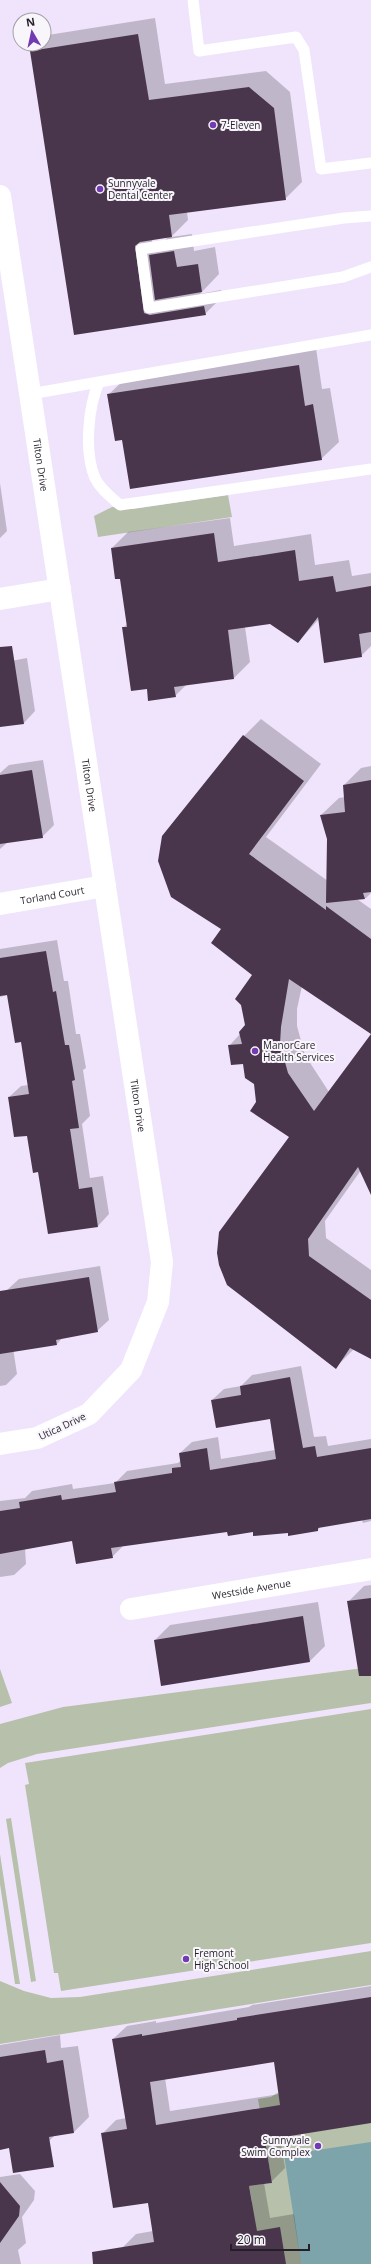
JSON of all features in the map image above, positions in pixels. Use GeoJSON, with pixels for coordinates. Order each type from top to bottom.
{"type":"FeatureCollection","features":[{"type":"Feature","properties":{"kind":"street","name":"Tilton Drive"},"geometry":{"type":"LineString","coordinates":[[0,196],[8,297],[30,394],[162,1262],[158,1302],[131,1370]]}},
{"type":"Feature","properties":{"kind":"street"},"geometry":{"type":"LineString","coordinates":[[0,599],[60,589]]}},
{"type":"Feature","properties":{"kind":"street","name":"Torland Court"},"geometry":{"type":"LineString","coordinates":[[0,904],[105,886]]}},
{"type":"Feature","properties":{"kind":"street","name":"Utica Drive"},"geometry":{"type":"LineString","coordinates":[[0,1444],[37,1438],[89,1414],[131,1370]]}},
{"type":"Feature","properties":{"kind":"street","name":"Westside Avenue"},"geometry":{"type":"LineString","coordinates":[[131,1609],[371,1569]]}},
{"type":"Feature","properties":{"kind":"lane"},"geometry":{"type":"LineString","coordinates":[[193,0],[199,51],[296,37],[304,50],[321,169],[371,163]]}},
{"type":"Feature","properties":{"kind":"lane"},"geometry":{"type":"LineString","coordinates":[[371,216],[344,218],[141,249],[149,308],[343,276],[371,267]]}},
{"type":"Feature","properties":{"kind":"lane"},"geometry":{"type":"LineString","coordinates":[[30,394],[371,335]]}},
{"type":"Feature","properties":{"kind":"lane"},"geometry":{"type":"LineString","coordinates":[[99,382],[92,398],[89,453],[95,478],[106,494],[120,505],[371,469]]}},
{"type":"Feature","properties":{"kind":"shaded area"},"geometry":{"type":"Polygon","coordinates":[[[228,495],[232,517],[98,537],[94,516],[112,507],[133,509],[228,495]]]}},
{"type":"Feature","properties":{"kind":"shaded area"},"geometry":{"type":"Polygon","coordinates":[[[371,1667],[371,1703],[37,1754],[8,1763],[0,1768],[0,1724],[63,1707],[371,1667]]]}},
{"type":"Feature","properties":{"kind":"shaded area"},"geometry":{"type":"Polygon","coordinates":[[[0,1669],[12,1703],[0,1707],[0,1669]]]}},
{"type":"Feature","properties":{"kind":"shaded area"},"geometry":{"type":"Polygon","coordinates":[[[371,1709],[371,1943],[61,1991],[58,1973],[54,1973],[25,1785],[29,1784],[25,1763],[371,1709]]]}},
{"type":"Feature","properties":{"kind":"shaded area"},"geometry":{"type":"Polygon","coordinates":[[[11,1818],[36,1981],[31,1982],[6,1819],[11,1818]]]}},
{"type":"Feature","properties":{"kind":"shaded area"},"geometry":{"type":"Polygon","coordinates":[[[0,1854],[20,1984],[15,1984],[0,1884],[0,1854]]]}},
{"type":"Feature","properties":{"kind":"shaded area"},"geometry":{"type":"Polygon","coordinates":[[[371,1951],[371,1985],[0,2044],[0,1981],[24,1991],[51,1998],[80,1997],[371,1951]]]}},
{"type":"Feature","properties":{"kind":"shaded area","name":"Sunnyvale Swim Complex"},"geometry":{"type":"Polygon","coordinates":[[[371,2079],[371,2264],[286,2264],[216,2237],[252,2201],[249,2186],[272,2183],[258,2099],[271,2097],[277,2093],[371,2079]]]}},
{"type":"Feature","properties":{"kind":"shaded area"},"geometry":{"type":"Polygon","coordinates":[[[371,2142],[371,2264],[301,2264],[284,2155],[371,2142]]]}},
{"type":"Feature","properties":{"kind":"building"},"geometry":{"type":"Polygon","coordinates":[[[138,34],[149,100],[249,87],[274,108],[286,200],[169,215],[172,237],[140,242],[135,246],[144,313],[150,315],[204,306],[206,315],[74,335],[30,52],[52,52],[52,48],[138,34]]]}},
{"type":"Feature","properties":{"kind":"building"},"geometry":{"type":"Polygon","coordinates":[[[174,251],[177,267],[198,264],[202,292],[155,300],[149,255],[174,251]]]}},
{"type":"Feature","properties":{"kind":"building"},"geometry":{"type":"Polygon","coordinates":[[[299,365],[305,406],[313,404],[322,460],[130,489],[122,440],[115,441],[107,394],[299,365]]]}},
{"type":"Feature","properties":{"kind":"building"},"geometry":{"type":"Polygon","coordinates":[[[214,533],[218,562],[295,550],[299,581],[333,576],[336,592],[371,586],[371,632],[359,634],[362,657],[324,663],[318,617],[298,643],[270,624],[228,630],[234,679],[174,687],[176,697],[148,701],[147,689],[131,691],[122,627],[127,627],[120,579],[115,579],[111,548],[214,533]]]}},
{"type":"Feature","properties":{"kind":"building"},"geometry":{"type":"Polygon","coordinates":[[[12,646],[24,724],[0,727],[0,647],[12,646]]]}},
{"type":"Feature","properties":{"kind":"building","name":"ManorCare Health Services"},"geometry":{"type":"Polygon","coordinates":[[[243,735],[304,781],[249,854],[326,910],[326,906],[371,939],[371,1034],[371,1195],[358,1167],[308,1239],[309,1256],[371,1300],[371,1359],[350,1348],[336,1369],[227,1285],[219,1265],[217,1253],[219,1232],[289,1137],[250,1111],[256,1102],[254,1084],[245,1078],[243,1064],[231,1065],[228,1045],[242,1044],[239,1032],[245,1025],[241,1005],[235,999],[252,975],[211,943],[221,929],[171,897],[158,861],[162,836],[243,735]],[[289,979],[281,1027],[280,1044],[288,1073],[314,1111],[371,1034],[289,979]]]}},
{"type":"Feature","properties":{"kind":"building"},"geometry":{"type":"Polygon","coordinates":[[[32,770],[43,838],[0,844],[0,775],[32,770]]]}},
{"type":"Feature","properties":{"kind":"building"},"geometry":{"type":"Polygon","coordinates":[[[371,780],[371,892],[363,893],[365,899],[326,903],[327,839],[320,815],[345,812],[343,785],[371,780]]]}},
{"type":"Feature","properties":{"kind":"building"},"geometry":{"type":"Polygon","coordinates":[[[46,951],[53,992],[56,991],[65,1045],[69,1045],[75,1080],[72,1081],[79,1128],[70,1129],[79,1189],[92,1187],[98,1227],[48,1234],[38,1172],[33,1173],[27,1136],[14,1137],[8,1097],[29,1094],[21,1042],[15,1043],[7,995],[0,996],[0,958],[46,951]]]}},
{"type":"Feature","properties":{"kind":"building"},"geometry":{"type":"Polygon","coordinates":[[[89,1277],[98,1332],[56,1340],[57,1345],[0,1354],[0,1291],[89,1277]]]}},
{"type":"Feature","properties":{"kind":"building"},"geometry":{"type":"Polygon","coordinates":[[[290,1377],[303,1448],[315,1446],[317,1457],[371,1448],[371,1519],[318,1528],[318,1531],[288,1536],[288,1533],[253,1536],[253,1532],[228,1536],[227,1532],[111,1548],[113,1558],[76,1564],[72,1541],[0,1554],[0,1511],[20,1508],[19,1502],[61,1495],[62,1500],[116,1492],[114,1482],[172,1473],[172,1468],[181,1467],[179,1453],[207,1448],[210,1470],[276,1459],[270,1419],[216,1428],[211,1400],[241,1395],[240,1386],[290,1377]]]}},
{"type":"Feature","properties":{"kind":"building"},"geometry":{"type":"Polygon","coordinates":[[[371,1598],[371,1676],[359,1676],[347,1601],[371,1598]]]}},
{"type":"Feature","properties":{"kind":"building"},"geometry":{"type":"Polygon","coordinates":[[[303,1616],[310,1662],[161,1686],[154,1640],[303,1616]]]}},
{"type":"Feature","properties":{"kind":"building"},"geometry":{"type":"Polygon","coordinates":[[[371,1997],[371,2123],[265,2140],[272,2183],[249,2186],[257,2231],[280,2227],[286,2264],[93,2264],[92,2252],[154,2242],[148,2203],[113,2208],[101,2133],[127,2129],[112,2039],[142,2034],[142,2036],[237,2020],[237,2018],[371,1997]],[[274,2062],[150,2082],[156,2125],[280,2105],[274,2062]]]}},
{"type":"Feature","properties":{"kind":"building"},"geometry":{"type":"Polygon","coordinates":[[[45,2050],[47,2063],[63,2060],[74,2133],[49,2137],[54,2167],[13,2173],[9,2148],[0,2150],[0,2057],[45,2050]]]}},
{"type":"Feature","properties":{"kind":"building"},"geometry":{"type":"Polygon","coordinates":[[[0,2182],[20,2206],[19,2216],[0,2243],[0,2182]]]}},
{"type":"Feature","properties":{"kind":"place","name":"7-Eleven"},"geometry":{"type":"Point","coordinates":[213,125]}},
{"type":"Feature","properties":{"kind":"place","name":"Sunnyvale Dental Center"},"geometry":{"type":"Point","coordinates":[100,189]}},
{"type":"Feature","properties":{"kind":"place","name":"ManorCare Health Services"},"geometry":{"type":"Point","coordinates":[255,1051]}},
{"type":"Feature","properties":{"kind":"place","name":"Fremont High School"},"geometry":{"type":"Point","coordinates":[186,1959]}},
{"type":"Feature","properties":{"kind":"place","name":"Sunnyvale Swim Complex"},"geometry":{"type":"Point","coordinates":[318,2146]}}]}
